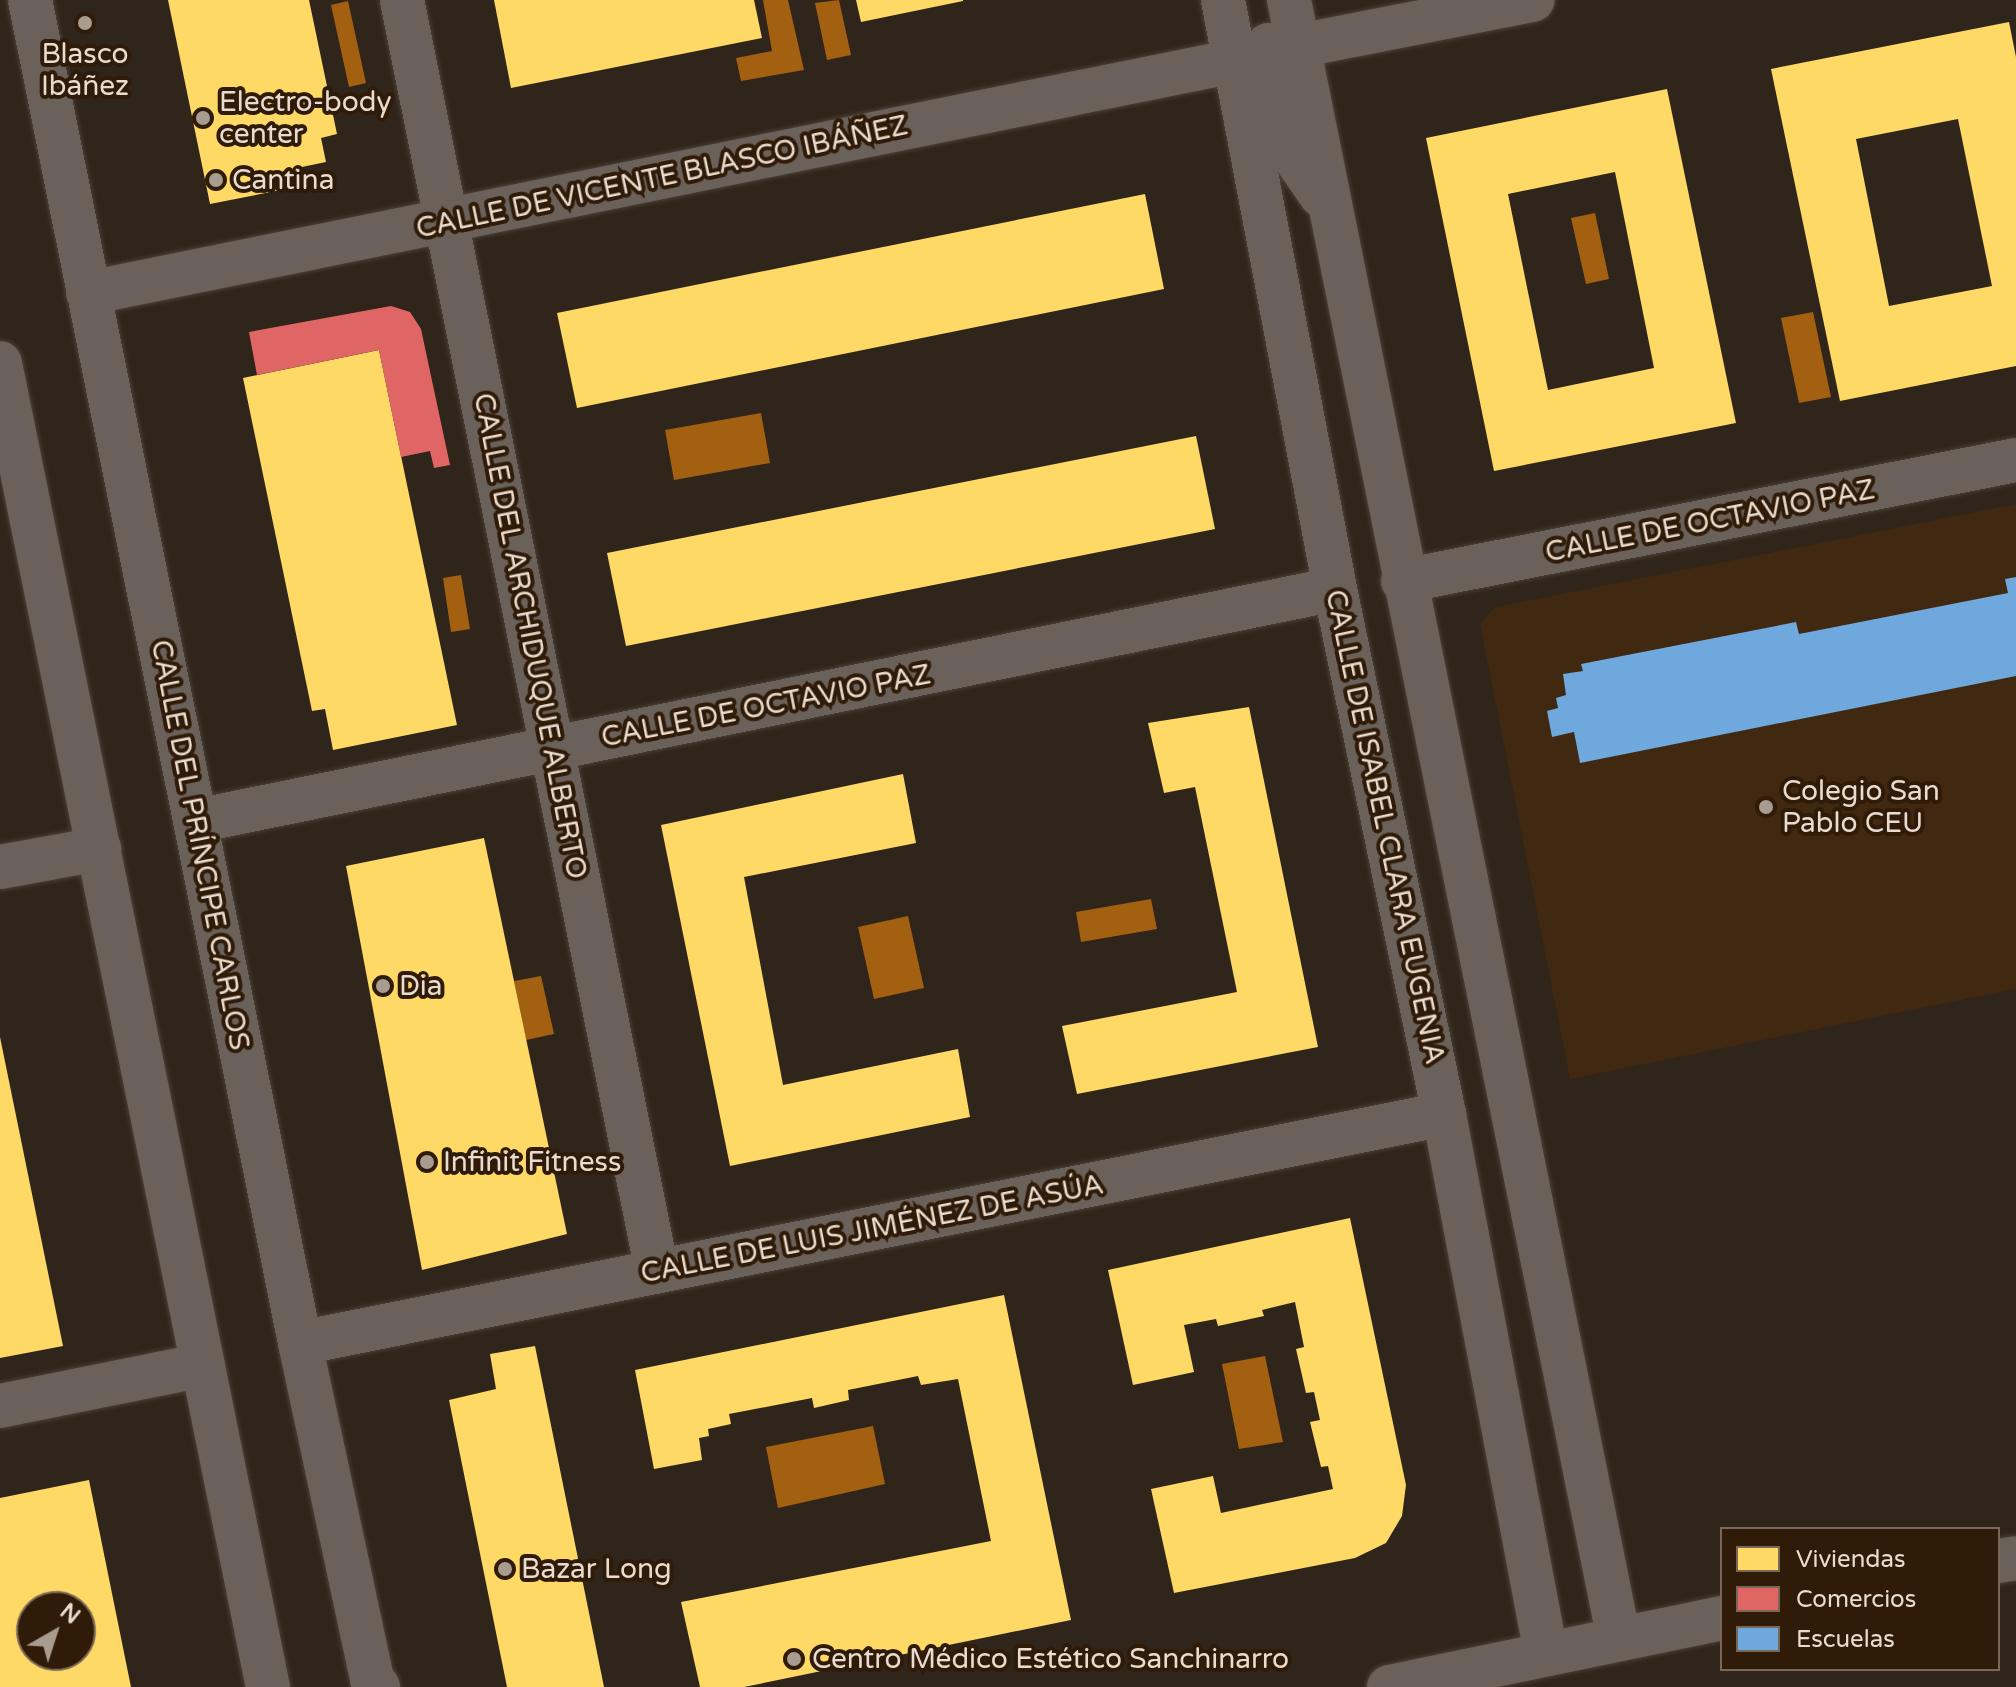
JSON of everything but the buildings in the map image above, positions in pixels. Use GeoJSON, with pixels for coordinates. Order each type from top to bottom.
{"type":"FeatureCollection","features":[{"type":"Feature","properties":{"kind":"street","name":"CALLE DEL PRÍNCIPE CARLOS"},"geometry":{"type":"LineString","coordinates":[[30,0],[300,1343],[372,1679],[378,1687]]}},
{"type":"Feature","properties":{"kind":"street","name":"CALLE DEL ARCHIDUQUE ALBERTO"},"geometry":{"type":"LineString","coordinates":[[402,0],[657,1272]]}},
{"type":"Feature","properties":{"kind":"street","name":"CALLE DE ISABEL CLARA EUGENIA"},"geometry":{"type":"LineString","coordinates":[[1223,0],[1335,589],[1444,1114],[1546,1654]]}},
{"type":"Feature","properties":{"kind":"street"},"geometry":{"type":"LineString","coordinates":[[1248,0],[1258,34],[1268,45],[1298,46],[1533,0]]}},
{"type":"Feature","properties":{"kind":"street"},"geometry":{"type":"LineString","coordinates":[[1289,0],[1403,581],[1619,1639]]}},
{"type":"Feature","properties":{"kind":"street"},"geometry":{"type":"LineString","coordinates":[[1235,59],[1249,58],[1266,71],[1284,142],[1330,206]]}},
{"type":"Feature","properties":{"kind":"street","name":"CALLE DE VICENTE BLASCO IBÁÑEZ"},"geometry":{"type":"LineString","coordinates":[[88,293],[1235,59]]}},
{"type":"Feature","properties":{"kind":"street"},"geometry":{"type":"LineString","coordinates":[[0,363],[268,1687]]}},
{"type":"Feature","properties":{"kind":"street","name":"CALLE DE OCTAVIO PAZ"},"geometry":{"type":"LineString","coordinates":[[1403,581],[2016,460]]}},
{"type":"Feature","properties":{"kind":"street","name":"CALLE DE OCTAVIO PAZ"},"geometry":{"type":"LineString","coordinates":[[196,821],[1335,589]]}},
{"type":"Feature","properties":{"kind":"street"},"geometry":{"type":"LineString","coordinates":[[0,867],[99,849]]}},
{"type":"Feature","properties":{"kind":"street","name":"CALLE DE LUIS JIMÉNEZ DE ASÚA"},"geometry":{"type":"LineString","coordinates":[[300,1343],[1444,1114]]}},
{"type":"Feature","properties":{"kind":"street"},"geometry":{"type":"LineString","coordinates":[[0,1406],[203,1365]]}},
{"type":"Feature","properties":{"kind":"street"},"geometry":{"type":"LineString","coordinates":[[1389,1687],[1720,1618]]}},
{"type":"Feature","properties":{"kind":"shaded area"},"geometry":{"type":"Polygon","coordinates":[[[763,0],[788,0],[804,70],[741,81],[736,58],[772,51],[763,0]]]}},
{"type":"Feature","properties":{"kind":"shaded area"},"geometry":{"type":"Polygon","coordinates":[[[839,0],[851,55],[827,60],[815,3],[839,0]]]}},
{"type":"Feature","properties":{"kind":"shaded area"},"geometry":{"type":"Polygon","coordinates":[[[348,1],[366,83],[349,87],[331,5],[348,1]]]}},
{"type":"Feature","properties":{"kind":"shaded area"},"geometry":{"type":"Polygon","coordinates":[[[1595,213],[1609,279],[1586,284],[1571,218],[1595,213]]]}},
{"type":"Feature","properties":{"kind":"shaded area"},"geometry":{"type":"Polygon","coordinates":[[[1813,312],[1831,397],[1799,403],[1781,318],[1813,312]]]}},
{"type":"Feature","properties":{"kind":"shaded area"},"geometry":{"type":"Polygon","coordinates":[[[761,413],[770,463],[674,480],[665,430],[761,413]]]}},
{"type":"Feature","properties":{"kind":"shaded area","name":"Colegio San Pablo CEU"},"geometry":{"type":"Polygon","coordinates":[[[2016,504],[2016,989],[1570,1079],[1480,624],[1496,607],[2016,504]]]}},
{"type":"Feature","properties":{"kind":"shaded area"},"geometry":{"type":"Polygon","coordinates":[[[461,575],[470,629],[451,632],[443,578],[461,575]]]}},
{"type":"Feature","properties":{"kind":"shaded area"},"geometry":{"type":"Polygon","coordinates":[[[1151,899],[1157,929],[1081,942],[1076,912],[1151,899]]]}},
{"type":"Feature","properties":{"kind":"shaded area"},"geometry":{"type":"Polygon","coordinates":[[[908,916],[924,988],[874,999],[858,927],[908,916]]]}},
{"type":"Feature","properties":{"kind":"shaded area"},"geometry":{"type":"Polygon","coordinates":[[[541,976],[554,1034],[526,1040],[514,981],[541,976]]]}},
{"type":"Feature","properties":{"kind":"shaded area"},"geometry":{"type":"Polygon","coordinates":[[[1265,1356],[1283,1442],[1239,1449],[1222,1364],[1265,1356]]]}},
{"type":"Feature","properties":{"kind":"shaded area"},"geometry":{"type":"Polygon","coordinates":[[[873,1426],[885,1484],[778,1508],[766,1447],[873,1426]]]}},
{"type":"Feature","properties":{"kind":"place","name":"Blasco Ibáñez"},"geometry":{"type":"Point","coordinates":[85,23]}},
{"type":"Feature","properties":{"kind":"place","name":"Electro-body center"},"geometry":{"type":"Point","coordinates":[203,118]}},
{"type":"Feature","properties":{"kind":"place","name":"Cantina"},"geometry":{"type":"Point","coordinates":[216,180]}},
{"type":"Feature","properties":{"kind":"place","name":"Colegio San Pablo CEU"},"geometry":{"type":"Point","coordinates":[1766,807]}},
{"type":"Feature","properties":{"kind":"place","name":"Dia"},"geometry":{"type":"Point","coordinates":[383,986]}},
{"type":"Feature","properties":{"kind":"place","name":"Infinit Fitness"},"geometry":{"type":"Point","coordinates":[427,1162]}},
{"type":"Feature","properties":{"kind":"place","name":"Bazar Long"},"geometry":{"type":"Point","coordinates":[505,1569]}},
{"type":"Feature","properties":{"kind":"place","name":"Centro Médico Estético Sanchinarro"},"geometry":{"type":"Point","coordinates":[794,1659]}}]}
